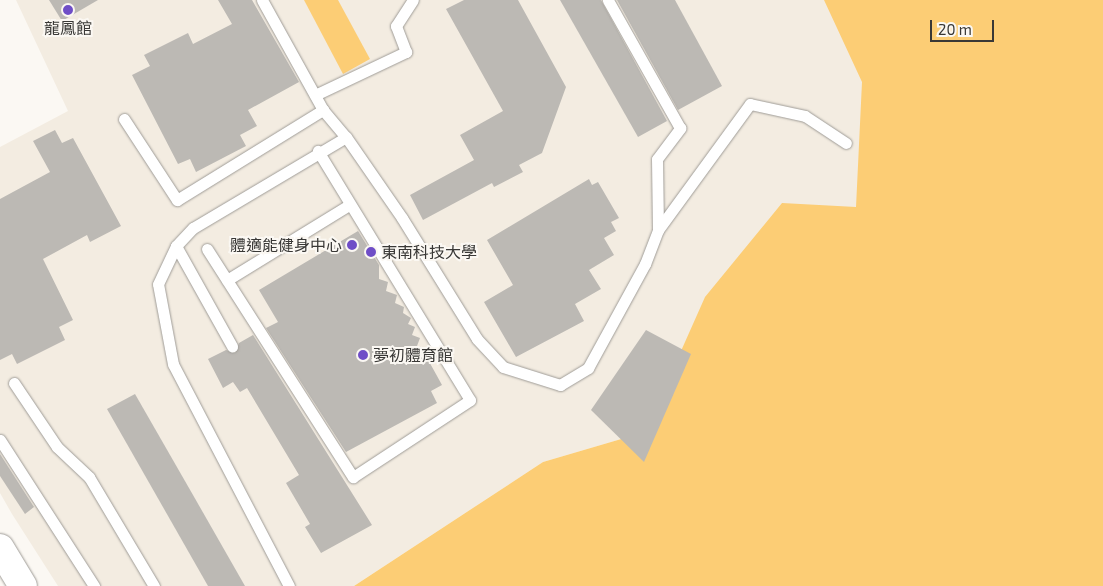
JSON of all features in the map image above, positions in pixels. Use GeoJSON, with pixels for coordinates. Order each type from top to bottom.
{"type":"FeatureCollection","features":[{"type":"Feature","properties":{"kind":"main road"},"geometry":{"type":"LineString","coordinates":[[0,548],[23,586]]}},
{"type":"Feature","properties":{"kind":"lane"},"geometry":{"type":"LineString","coordinates":[[262,0],[323,110],[346,136],[402,218],[477,339],[503,367],[560,385],[588,368],[644,264],[658,230],[750,104],[805,116],[846,143]]}},
{"type":"Feature","properties":{"kind":"lane"},"geometry":{"type":"LineString","coordinates":[[315,95],[406,52],[396,26],[413,0]]}},
{"type":"Feature","properties":{"kind":"lane"},"geometry":{"type":"LineString","coordinates":[[608,0],[680,128],[656,159],[658,230]]}},
{"type":"Feature","properties":{"kind":"lane"},"geometry":{"type":"LineString","coordinates":[[124,119],[177,200],[323,110]]}},
{"type":"Feature","properties":{"kind":"lane"},"geometry":{"type":"LineString","coordinates":[[289,586],[173,364],[158,284],[176,246],[193,228],[318,151],[346,136]]}},
{"type":"Feature","properties":{"kind":"lane"},"geometry":{"type":"LineString","coordinates":[[207,249],[353,477],[470,400],[349,205],[318,151]]}},
{"type":"Feature","properties":{"kind":"lane"},"geometry":{"type":"LineString","coordinates":[[227,280],[349,205]]}},
{"type":"Feature","properties":{"kind":"lane"},"geometry":{"type":"LineString","coordinates":[[176,246],[232,346]]}},
{"type":"Feature","properties":{"kind":"lane"},"geometry":{"type":"LineString","coordinates":[[14,383],[57,447],[89,477],[154,586]]}},
{"type":"Feature","properties":{"kind":"lane"},"geometry":{"type":"LineString","coordinates":[[0,440],[94,586]]}},
{"type":"Feature","properties":{"kind":"shaded area","name":"東南科技大學"},"geometry":{"type":"Polygon","coordinates":[[[16,0],[1103,0],[645,432],[543,462],[354,586],[58,586],[0,493],[0,147],[68,111],[16,0]]]}},
{"type":"Feature","properties":{"kind":"shaded area"},"geometry":{"type":"Polygon","coordinates":[[[304,0],[338,0],[370,59],[343,74],[304,0]]]}},
{"type":"Feature","properties":{"kind":"shaded area"},"geometry":{"type":"Polygon","coordinates":[[[824,0],[1103,0],[1103,586],[354,586],[543,462],[645,432],[705,297],[782,203],[856,207],[862,82],[824,0]]]}},
{"type":"Feature","properties":{"kind":"building","name":"龍鳳館"},"geometry":{"type":"Polygon","coordinates":[[[49,0],[98,0],[62,21],[49,0]]]}},
{"type":"Feature","properties":{"kind":"building"},"geometry":{"type":"Polygon","coordinates":[[[218,0],[252,0],[299,82],[248,110],[257,126],[240,135],[246,146],[196,172],[190,159],[178,164],[132,75],[150,66],[144,55],[188,33],[193,44],[232,24],[218,0]]]}},
{"type":"Feature","properties":{"kind":"building"},"geometry":{"type":"Polygon","coordinates":[[[464,0],[518,0],[566,87],[542,153],[519,165],[523,172],[494,187],[492,183],[423,220],[410,195],[474,160],[460,135],[503,111],[446,9],[464,0]]]}},
{"type":"Feature","properties":{"kind":"building"},"geometry":{"type":"Polygon","coordinates":[[[560,0],[601,0],[667,121],[638,137],[560,0]]]}},
{"type":"Feature","properties":{"kind":"building"},"geometry":{"type":"Polygon","coordinates":[[[617,0],[675,0],[722,86],[678,110],[617,0]]]}},
{"type":"Feature","properties":{"kind":"building"},"geometry":{"type":"Polygon","coordinates":[[[55,130],[62,143],[73,138],[121,226],[90,242],[87,235],[43,259],[73,320],[59,327],[65,340],[17,364],[12,354],[0,360],[0,199],[50,172],[33,141],[55,130]]]}},
{"type":"Feature","properties":{"kind":"building"},"geometry":{"type":"Polygon","coordinates":[[[589,179],[592,185],[598,182],[619,218],[611,222],[616,231],[604,238],[614,255],[589,270],[601,289],[575,304],[584,321],[516,357],[484,302],[513,285],[487,240],[589,179]]]}},
{"type":"Feature","properties":{"kind":"building","name":"夢初體育館"},"geometry":{"type":"Polygon","coordinates":[[[358,231],[379,265],[379,279],[388,282],[386,291],[397,295],[395,303],[404,307],[403,313],[411,318],[408,324],[415,327],[412,335],[420,338],[417,346],[421,347],[442,385],[431,391],[437,403],[346,452],[266,328],[278,322],[259,290],[358,231]]]}},
{"type":"Feature","properties":{"kind":"building"},"geometry":{"type":"Polygon","coordinates":[[[646,330],[691,354],[644,462],[591,410],[646,330]]]}},
{"type":"Feature","properties":{"kind":"building"},"geometry":{"type":"Polygon","coordinates":[[[253,335],[372,525],[321,553],[305,527],[310,524],[286,483],[299,475],[247,388],[240,392],[233,382],[223,388],[208,359],[226,350],[235,353],[239,343],[253,335]]]}},
{"type":"Feature","properties":{"kind":"building"},"geometry":{"type":"Polygon","coordinates":[[[135,394],[245,586],[208,586],[107,409],[135,394]]]}},
{"type":"Feature","properties":{"kind":"building"},"geometry":{"type":"Polygon","coordinates":[[[0,454],[34,507],[25,514],[0,476],[0,454]]]}},
{"type":"Feature","properties":{"kind":"place","name":"龍鳳館"},"geometry":{"type":"Point","coordinates":[68,10]}},
{"type":"Feature","properties":{"kind":"place","name":"體適能健身中心"},"geometry":{"type":"Point","coordinates":[352,245]}},
{"type":"Feature","properties":{"kind":"place","name":"東南科技大學"},"geometry":{"type":"Point","coordinates":[371,252]}},
{"type":"Feature","properties":{"kind":"place","name":"夢初體育館"},"geometry":{"type":"Point","coordinates":[363,355]}}]}
